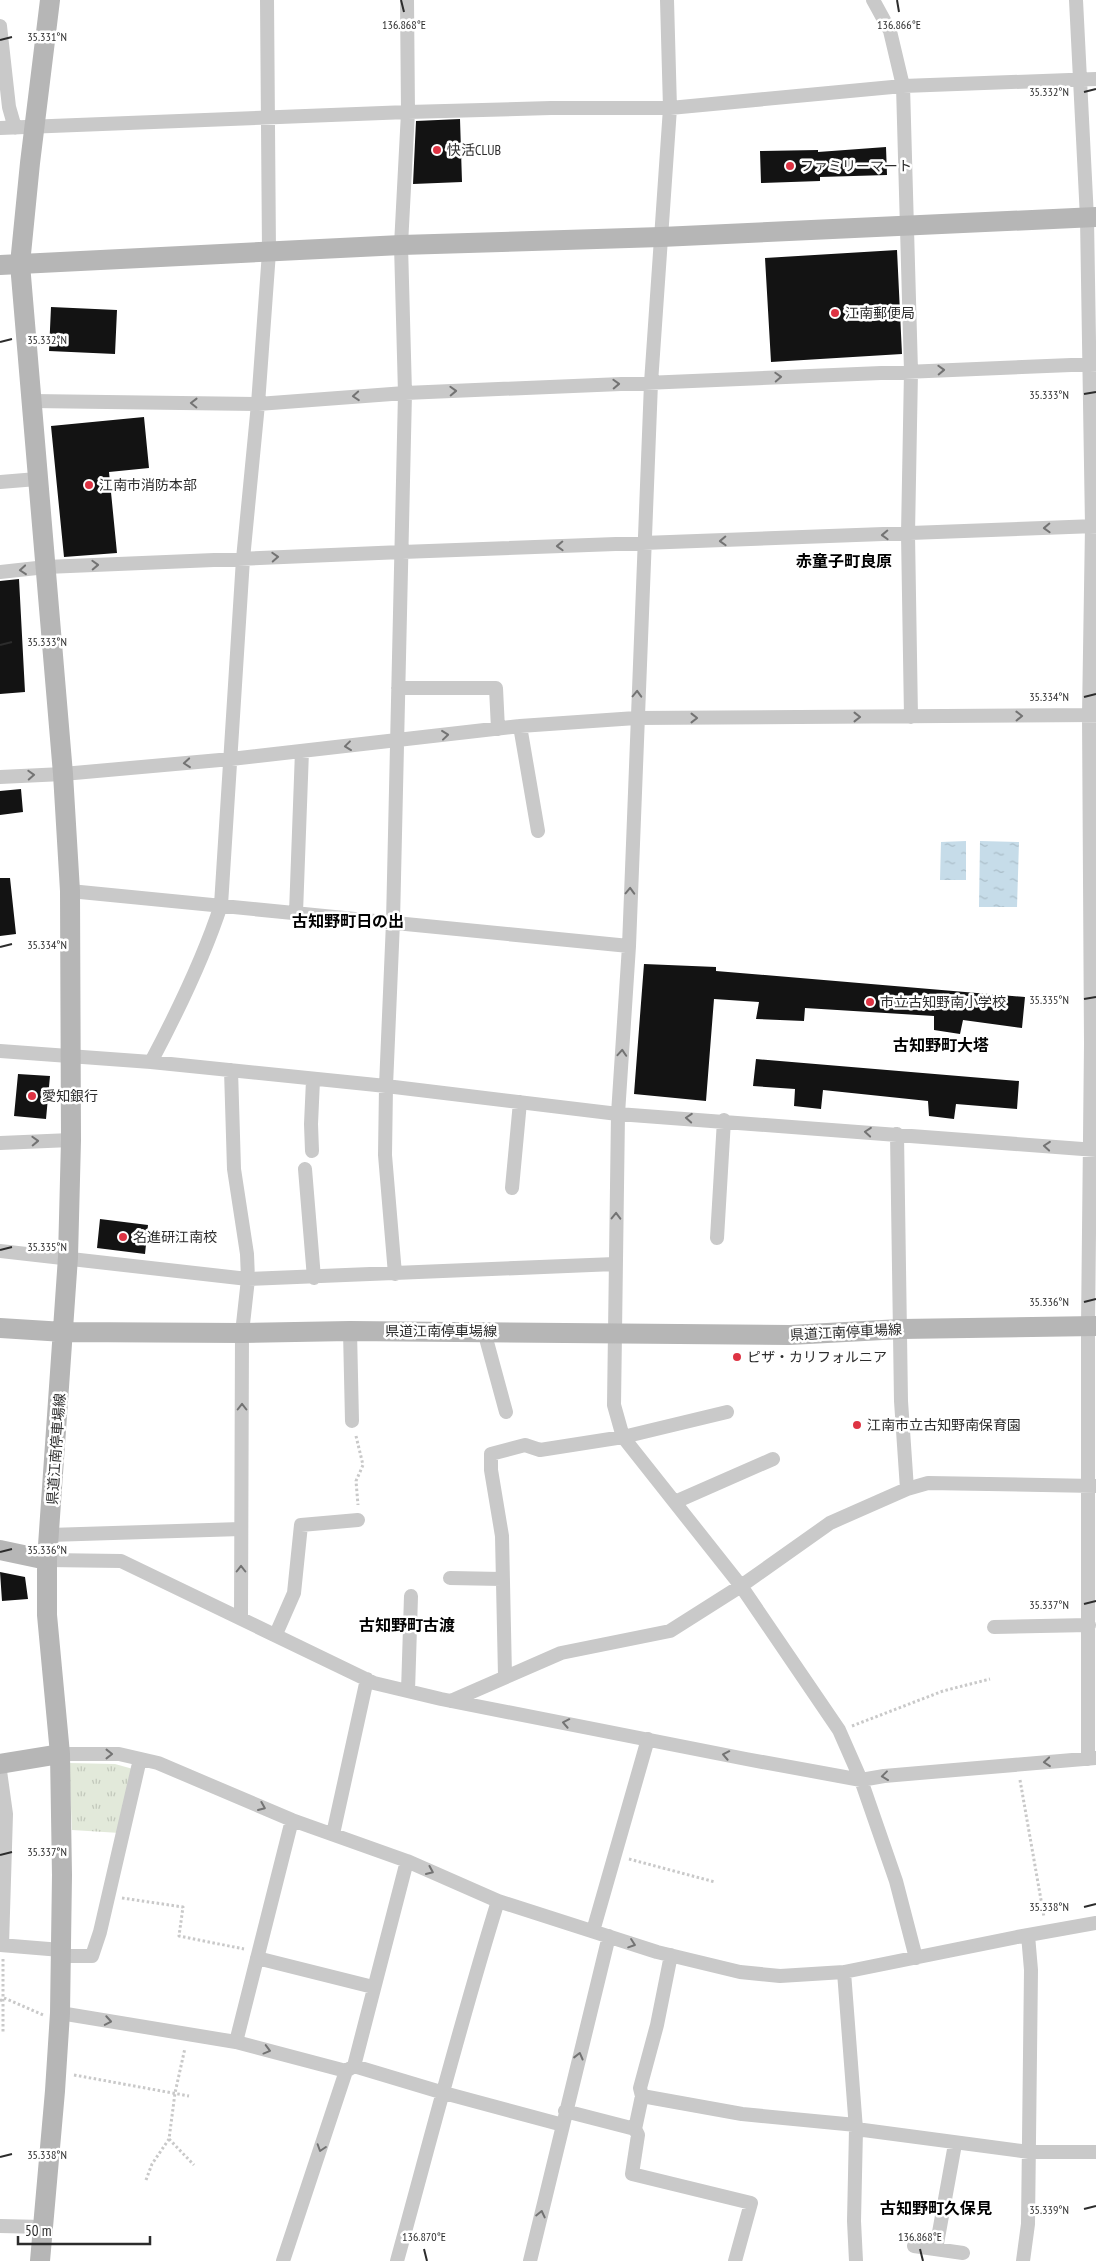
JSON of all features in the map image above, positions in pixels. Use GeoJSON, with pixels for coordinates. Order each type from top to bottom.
{"type":"FeatureCollection","features":[{"type":"Feature","properties":{"kind":"street"},"geometry":{"type":"LineString","coordinates":[[0,1328],[64,1332],[68,1258],[71,1140],[70,891],[63,774],[20,264],[24,127],[50,0]]}},
{"type":"Feature","properties":{"kind":"street"},"geometry":{"type":"LineString","coordinates":[[151,1062],[183,1003],[210,938],[221,905],[243,559],[258,404],[269,252],[267,0]]}},
{"type":"Feature","properties":{"kind":"street"},"geometry":{"type":"LineString","coordinates":[[395,1274],[385,1155],[402,552],[405,393],[401,245],[408,112],[407,0]]}},
{"type":"Feature","properties":{"kind":"street"},"geometry":{"type":"LineString","coordinates":[[668,0],[670,108],[651,383],[636,718],[629,946],[618,1114],[614,1405],[623,1437],[741,1586],[840,1730],[861,1780],[896,1881],[916,1958]]}},
{"type":"Feature","properties":{"kind":"street"},"geometry":{"type":"LineString","coordinates":[[873,0],[890,31],[903,86],[911,371],[908,534],[912,717]]}},
{"type":"Feature","properties":{"kind":"street"},"geometry":{"type":"LineString","coordinates":[[0,1550],[47,1560],[121,1561],[366,1679],[408,1691],[451,1701],[861,1780],[1092,1758],[1089,1625],[1093,1597],[1094,526],[1092,218],[1080,80],[1076,0]]}},
{"type":"Feature","properties":{"kind":"street"},"geometry":{"type":"LineString","coordinates":[[0,26],[9,107],[24,127]]}},
{"type":"Feature","properties":{"kind":"street"},"geometry":{"type":"LineString","coordinates":[[0,128],[408,112],[551,108],[670,108],[903,86],[1096,79]]}},
{"type":"Feature","properties":{"kind":"street"},"geometry":{"type":"LineString","coordinates":[[0,265],[401,245],[661,237],[1092,218]]}},
{"type":"Feature","properties":{"kind":"street"},"geometry":{"type":"LineString","coordinates":[[32,401],[258,404],[405,393],[1093,364]]}},
{"type":"Feature","properties":{"kind":"street"},"geometry":{"type":"LineString","coordinates":[[0,482],[37,479]]}},
{"type":"Feature","properties":{"kind":"street"},"geometry":{"type":"LineString","coordinates":[[0,572],[46,567],[402,552],[1094,526]]}},
{"type":"Feature","properties":{"kind":"street"},"geometry":{"type":"LineString","coordinates":[[398,688],[496,688],[498,729]]}},
{"type":"Feature","properties":{"kind":"street"},"geometry":{"type":"LineString","coordinates":[[0,777],[63,774],[302,751],[520,726],[636,718],[1093,715]]}},
{"type":"Feature","properties":{"kind":"street"},"geometry":{"type":"LineString","coordinates":[[520,726],[538,832]]}},
{"type":"Feature","properties":{"kind":"street"},"geometry":{"type":"LineString","coordinates":[[296,913],[302,751]]}},
{"type":"Feature","properties":{"kind":"street"},"geometry":{"type":"LineString","coordinates":[[70,891],[629,946]]}},
{"type":"Feature","properties":{"kind":"street"},"geometry":{"type":"LineString","coordinates":[[0,1052],[151,1062],[386,1086],[618,1114],[724,1120],[1093,1150]]}},
{"type":"Feature","properties":{"kind":"street"},"geometry":{"type":"LineString","coordinates":[[230,1070],[234,1168],[247,1254],[248,1279],[242,1333],[241,1618]]}},
{"type":"Feature","properties":{"kind":"street"},"geometry":{"type":"LineString","coordinates":[[312,1151],[313,1080]]}},
{"type":"Feature","properties":{"kind":"street"},"geometry":{"type":"LineString","coordinates":[[512,1188],[520,1102]]}},
{"type":"Feature","properties":{"kind":"street"},"geometry":{"type":"LineString","coordinates":[[717,1238],[724,1120]]}},
{"type":"Feature","properties":{"kind":"street"},"geometry":{"type":"LineString","coordinates":[[897,1134],[901,1401],[906,1489]]}},
{"type":"Feature","properties":{"kind":"street"},"geometry":{"type":"LineString","coordinates":[[0,1142],[71,1140]]}},
{"type":"Feature","properties":{"kind":"street"},"geometry":{"type":"LineString","coordinates":[[305,1169],[314,1278]]}},
{"type":"Feature","properties":{"kind":"street"},"geometry":{"type":"LineString","coordinates":[[0,1251],[248,1279],[314,1278],[615,1264]]}},
{"type":"Feature","properties":{"kind":"street","name":"県道江南停車場線"},"geometry":{"type":"LineString","coordinates":[[40,2261],[56,2072],[61,1953],[60,1754],[47,1615],[47,1560],[64,1332],[484,1331],[790,1335],[901,1329],[1092,1326]]}},
{"type":"Feature","properties":{"kind":"street"},"geometry":{"type":"LineString","coordinates":[[350,1331],[352,1420]]}},
{"type":"Feature","properties":{"kind":"street"},"geometry":{"type":"LineString","coordinates":[[484,1331],[506,1412]]}},
{"type":"Feature","properties":{"kind":"street"},"geometry":{"type":"LineString","coordinates":[[505,1676],[502,1536],[491,1470],[492,1454],[524,1445],[540,1450],[623,1437],[727,1412]]}},
{"type":"Feature","properties":{"kind":"street"},"geometry":{"type":"LineString","coordinates":[[675,1502],[773,1459]]}},
{"type":"Feature","properties":{"kind":"street"},"geometry":{"type":"LineString","coordinates":[[451,1701],[561,1653],[670,1631],[741,1586],[830,1523],[906,1489],[928,1483],[1092,1486]]}},
{"type":"Feature","properties":{"kind":"street"},"geometry":{"type":"LineString","coordinates":[[276,1634],[294,1593],[301,1526],[358,1520]]}},
{"type":"Feature","properties":{"kind":"street"},"geometry":{"type":"LineString","coordinates":[[49,1535],[241,1529]]}},
{"type":"Feature","properties":{"kind":"street"},"geometry":{"type":"LineString","coordinates":[[450,1578],[502,1579]]}},
{"type":"Feature","properties":{"kind":"street"},"geometry":{"type":"LineString","coordinates":[[408,1691],[410,1596]]}},
{"type":"Feature","properties":{"kind":"street"},"geometry":{"type":"LineString","coordinates":[[994,1627],[1089,1625]]}},
{"type":"Feature","properties":{"kind":"street"},"geometry":{"type":"LineString","coordinates":[[333,1834],[366,1679]]}},
{"type":"Feature","properties":{"kind":"street"},"geometry":{"type":"LineString","coordinates":[[592,1931],[648,1739]]}},
{"type":"Feature","properties":{"kind":"street"},"geometry":{"type":"LineString","coordinates":[[0,1764],[60,1754],[118,1754],[158,1763],[292,1820],[407,1861],[498,1901],[671,1955],[740,1972],[770,1975],[844,1972],[1028,1934],[1096,1923]]}},
{"type":"Feature","properties":{"kind":"street"},"geometry":{"type":"LineString","coordinates":[[0,1770],[6,1814],[3,1843],[1,1945],[92,1956],[100,1932],[140,1759]]}},
{"type":"Feature","properties":{"kind":"street"},"geometry":{"type":"LineString","coordinates":[[236,2042],[292,1820]]}},
{"type":"Feature","properties":{"kind":"street"},"geometry":{"type":"LineString","coordinates":[[283,2261],[350,2068],[407,1861]]}},
{"type":"Feature","properties":{"kind":"street"},"geometry":{"type":"LineString","coordinates":[[397,2261],[444,2093],[470,1990],[498,1901]]}},
{"type":"Feature","properties":{"kind":"street"},"geometry":{"type":"LineString","coordinates":[[1024,2261],[1028,2224],[1032,1970],[1028,1934]]}},
{"type":"Feature","properties":{"kind":"street"},"geometry":{"type":"LineString","coordinates":[[530,2261],[609,1936]]}},
{"type":"Feature","properties":{"kind":"street"},"geometry":{"type":"LineString","coordinates":[[257,1955],[373,1987]]}},
{"type":"Feature","properties":{"kind":"street"},"geometry":{"type":"LineString","coordinates":[[671,1955],[657,2025],[640,2088],[642,2096],[635,2130],[638,2135],[632,2174],[751,2203],[735,2261]]}},
{"type":"Feature","properties":{"kind":"street"},"geometry":{"type":"LineString","coordinates":[[844,1972],[856,2127],[854,2221],[856,2261]]}},
{"type":"Feature","properties":{"kind":"street"},"geometry":{"type":"LineString","coordinates":[[59,2017],[236,2042],[350,2068],[444,2093],[564,2118],[635,2130]]}},
{"type":"Feature","properties":{"kind":"street"},"geometry":{"type":"LineString","coordinates":[[642,2096],[742,2114],[856,2127],[955,2144],[1029,2152],[1096,2152]]}},
{"type":"Feature","properties":{"kind":"street"},"geometry":{"type":"LineString","coordinates":[[936,2249],[955,2144]]}},
{"type":"Feature","properties":{"kind":"street"},"geometry":{"type":"LineString","coordinates":[[0,2226],[43,2228]]}},
{"type":"Feature","properties":{"kind":"street"},"geometry":{"type":"LineString","coordinates":[[914,2246],[963,2253]]}},
{"type":"Feature","properties":{"kind":"path"},"geometry":{"type":"LineString","coordinates":[[352,1420],[363,1466],[356,1481],[358,1520]]}},
{"type":"Feature","properties":{"kind":"path"},"geometry":{"type":"LineString","coordinates":[[840,1730],[942,1691],[990,1678]]}},
{"type":"Feature","properties":{"kind":"path"},"geometry":{"type":"LineString","coordinates":[[1018,1764],[1046,1931]]}},
{"type":"Feature","properties":{"kind":"path"},"geometry":{"type":"LineString","coordinates":[[614,1855],[715,1882]]}},
{"type":"Feature","properties":{"kind":"path"},"geometry":{"type":"LineString","coordinates":[[108,1896],[183,1907],[179,1936],[257,1955]]}},
{"type":"Feature","properties":{"kind":"path"},"geometry":{"type":"LineString","coordinates":[[1,1945],[4,1998],[3,2033]]}},
{"type":"Feature","properties":{"kind":"path"},"geometry":{"type":"LineString","coordinates":[[0,2001],[4,1998]]}},
{"type":"Feature","properties":{"kind":"path"},"geometry":{"type":"LineString","coordinates":[[4,1998],[59,2017]]}},
{"type":"Feature","properties":{"kind":"path"},"geometry":{"type":"LineString","coordinates":[[146,2180],[152,2164],[169,2139],[174,2092],[188,2035]]}},
{"type":"Feature","properties":{"kind":"path"},"geometry":{"type":"LineString","coordinates":[[56,2072],[189,2096]]}},
{"type":"Feature","properties":{"kind":"path"},"geometry":{"type":"LineString","coordinates":[[169,2139],[194,2165]]}},
{"type":"Feature","properties":{"kind":"green space"},"geometry":{"type":"Polygon","coordinates":[[[69,1763],[115,1764],[133,1769],[120,1833],[72,1830],[69,1763]]]}},
{"type":"Feature","properties":{"kind":"water"},"geometry":{"type":"Polygon","coordinates":[[[966,841],[966,880],[940,880],[941,842],[966,841]]]}},
{"type":"Feature","properties":{"kind":"water"},"geometry":{"type":"Polygon","coordinates":[[[980,841],[1019,842],[1017,907],[979,907],[980,841]]]}},
{"type":"Feature","properties":{"kind":"building","name":"快活CLUB"},"geometry":{"type":"Polygon","coordinates":[[[460,119],[462,182],[413,184],[416,121],[460,119]]]}},
{"type":"Feature","properties":{"kind":"building"},"geometry":{"type":"Polygon","coordinates":[[[886,147],[887,175],[820,177],[820,181],[761,183],[760,151],[818,150],[818,152],[886,147]]]}},
{"type":"Feature","properties":{"kind":"building"},"geometry":{"type":"Polygon","coordinates":[[[897,250],[902,354],[771,362],[765,258],[897,250]]]}},
{"type":"Feature","properties":{"kind":"building"},"geometry":{"type":"Polygon","coordinates":[[[51,307],[117,310],[115,354],[49,351],[51,307]]]}},
{"type":"Feature","properties":{"kind":"building"},"geometry":{"type":"Polygon","coordinates":[[[144,417],[149,468],[109,472],[117,553],[64,557],[51,426],[144,417]]]}},
{"type":"Feature","properties":{"kind":"building"},"geometry":{"type":"Polygon","coordinates":[[[19,579],[25,692],[0,694],[0,581],[19,579]]]}},
{"type":"Feature","properties":{"kind":"building"},"geometry":{"type":"Polygon","coordinates":[[[21,789],[23,812],[0,815],[0,791],[21,789]]]}},
{"type":"Feature","properties":{"kind":"building"},"geometry":{"type":"Polygon","coordinates":[[[0,878],[10,878],[16,934],[0,936],[0,878]]]}},
{"type":"Feature","properties":{"kind":"building"},"geometry":{"type":"Polygon","coordinates":[[[644,964],[716,967],[716,971],[1025,997],[1022,1028],[963,1020],[960,1034],[934,1030],[934,1016],[805,1008],[804,1021],[756,1019],[759,1002],[714,999],[706,1101],[634,1094],[644,964]]]}},
{"type":"Feature","properties":{"kind":"building"},"geometry":{"type":"Polygon","coordinates":[[[756,1059],[1019,1081],[1017,1109],[956,1104],[954,1119],[929,1116],[928,1101],[823,1090],[821,1109],[794,1106],[795,1089],[753,1086],[756,1059]]]}},
{"type":"Feature","properties":{"kind":"building","name":"愛知銀行"},"geometry":{"type":"Polygon","coordinates":[[[18,1074],[50,1076],[46,1119],[14,1116],[18,1074]]]}},
{"type":"Feature","properties":{"kind":"building","name":"名進研江南校"},"geometry":{"type":"Polygon","coordinates":[[[100,1219],[148,1225],[145,1254],[97,1248],[100,1219]]]}},
{"type":"Feature","properties":{"kind":"building"},"geometry":{"type":"Polygon","coordinates":[[[0,1572],[25,1577],[28,1599],[2,1601],[0,1572]]]}},
{"type":"Feature","properties":{"kind":"place","name":"快活CLUB"},"geometry":{"type":"Point","coordinates":[437,150]}},
{"type":"Feature","properties":{"kind":"place","name":"ファミリーマート"},"geometry":{"type":"Point","coordinates":[790,166]}},
{"type":"Feature","properties":{"kind":"place","name":"江南郵便局"},"geometry":{"type":"Point","coordinates":[835,313]}},
{"type":"Feature","properties":{"kind":"place","name":"江南市消防本部"},"geometry":{"type":"Point","coordinates":[89,485]}},
{"type":"Feature","properties":{"kind":"place","name":"市立古知野南小学校"},"geometry":{"type":"Point","coordinates":[870,1002]}},
{"type":"Feature","properties":{"kind":"place","name":"愛知銀行"},"geometry":{"type":"Point","coordinates":[32,1096]}},
{"type":"Feature","properties":{"kind":"place","name":"名進研江南校"},"geometry":{"type":"Point","coordinates":[123,1237]}},
{"type":"Feature","properties":{"kind":"place","name":"ピザ・カリフォルニア"},"geometry":{"type":"Point","coordinates":[737,1357]}},
{"type":"Feature","properties":{"kind":"place","name":"江南市立古知野南保育園"},"geometry":{"type":"Point","coordinates":[857,1425]}},
{"type":"Feature","properties":{"kind":"district","name":"赤童子町良原"},"geometry":{"type":"Point","coordinates":[844,561]}},
{"type":"Feature","properties":{"kind":"district","name":"古知野町日の出"},"geometry":{"type":"Point","coordinates":[348,921]}},
{"type":"Feature","properties":{"kind":"district","name":"古知野町大塔"},"geometry":{"type":"Point","coordinates":[941,1045]}},
{"type":"Feature","properties":{"kind":"district","name":"古知野町古渡"},"geometry":{"type":"Point","coordinates":[407,1625]}},
{"type":"Feature","properties":{"kind":"district","name":"古知野町久保見"},"geometry":{"type":"Point","coordinates":[936,2208]}}]}
